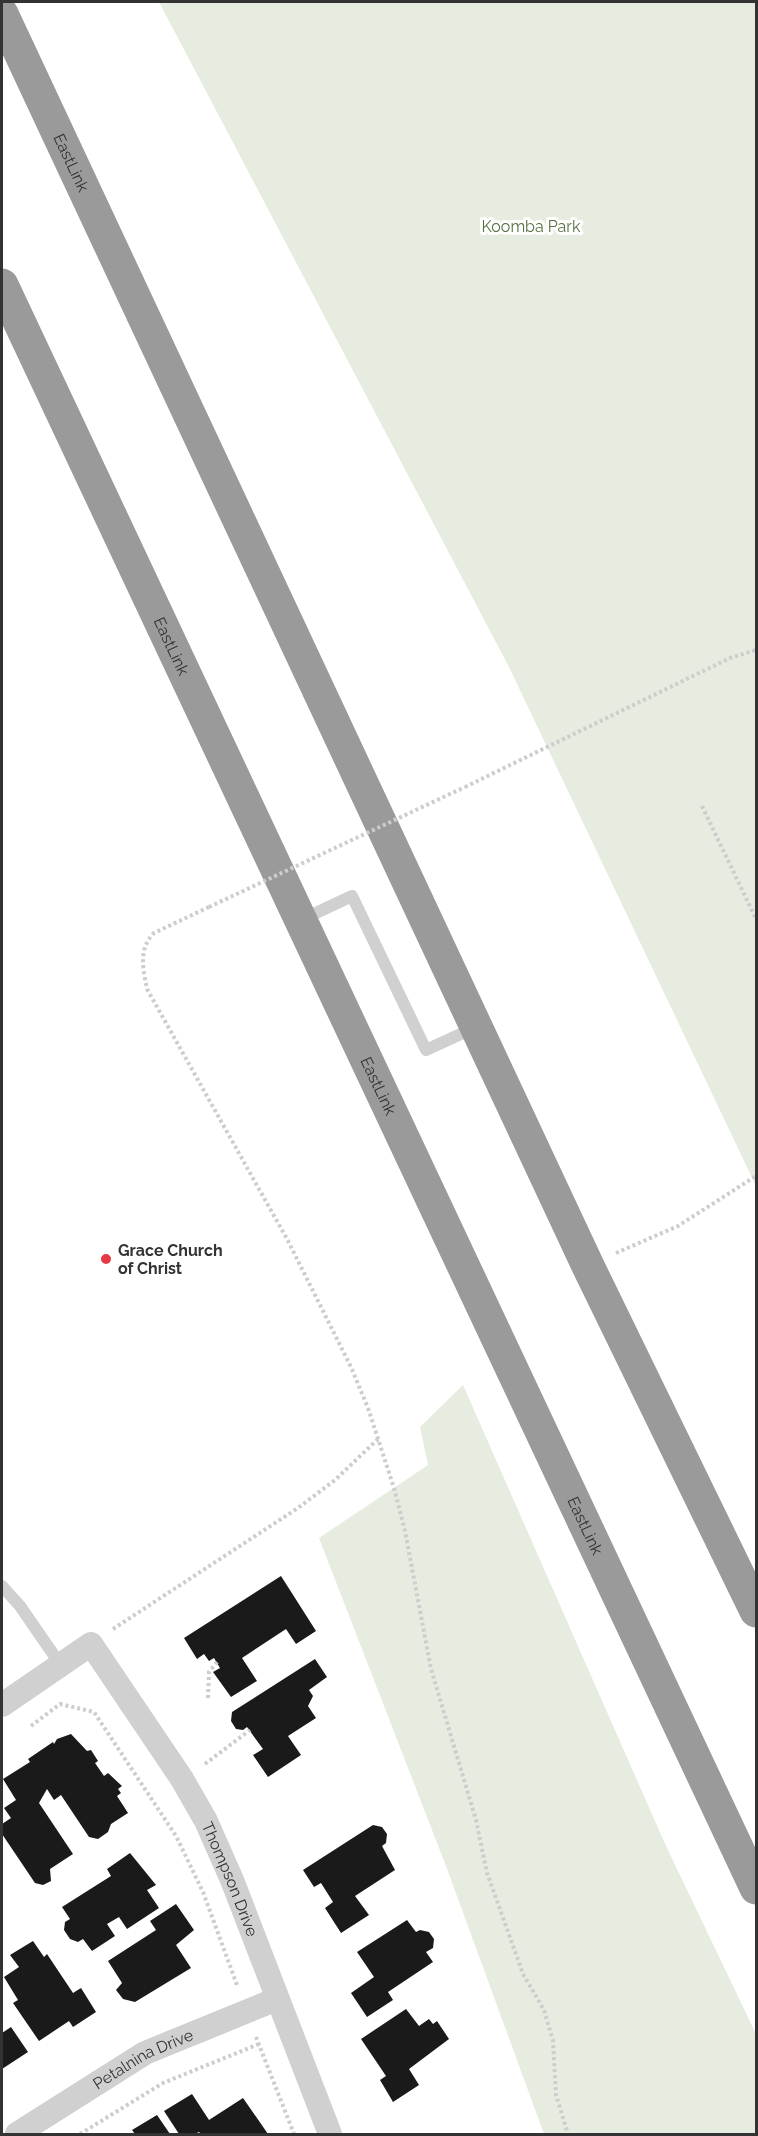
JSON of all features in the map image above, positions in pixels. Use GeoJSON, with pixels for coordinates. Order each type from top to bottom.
{"type":"FeatureCollection","features":[{"type":"Feature","properties":{"kind":"highway","name":"EastLink"},"geometry":{"type":"LineString","coordinates":[[2,14],[588,1266],[756,1611]]}},
{"type":"Feature","properties":{"kind":"highway","name":"EastLink"},"geometry":{"type":"LineString","coordinates":[[2,285],[756,1888]]}},
{"type":"Feature","properties":{"kind":"street"},"geometry":{"type":"LineString","coordinates":[[2,1705],[91,1644]]}},
{"type":"Feature","properties":{"kind":"street","name":"Thompson Drive"},"geometry":{"type":"LineString","coordinates":[[91,1644],[166,1754],[199,1808],[232,1880],[330,2134]]}},
{"type":"Feature","properties":{"kind":"street","name":"Petalnina Drive"},"geometry":{"type":"LineString","coordinates":[[17,2134],[146,2053],[277,1999]]}},
{"type":"Feature","properties":{"kind":"lane"},"geometry":{"type":"LineString","coordinates":[[300,921],[352,896],[426,1050],[476,1026]]}},
{"type":"Feature","properties":{"kind":"lane"},"geometry":{"type":"LineString","coordinates":[[2,1586],[20,1606],[60,1664]]}},
{"type":"Feature","properties":{"kind":"path"},"geometry":{"type":"LineString","coordinates":[[568,2134],[556,2095],[554,2041],[544,2010],[524,1974],[487,1873],[476,1820],[430,1669],[405,1531],[392,1478],[351,1367],[292,1250],[147,988],[143,966],[145,946],[153,933],[165,927],[502,770],[730,658],[756,650]]}},
{"type":"Feature","properties":{"kind":"path"},"geometry":{"type":"LineString","coordinates":[[702,806],[756,919]]}},
{"type":"Feature","properties":{"kind":"path"},"geometry":{"type":"LineString","coordinates":[[588,1266],[678,1226],[756,1176]]}},
{"type":"Feature","properties":{"kind":"path"},"geometry":{"type":"LineString","coordinates":[[91,1644],[298,1508],[335,1480],[378,1439]]}},
{"type":"Feature","properties":{"kind":"path"},"geometry":{"type":"LineString","coordinates":[[208,1698],[209,1672],[217,1662]]}},
{"type":"Feature","properties":{"kind":"path"},"geometry":{"type":"LineString","coordinates":[[31,1726],[60,1704],[94,1712],[176,1836],[203,1892],[294,2134]]}},
{"type":"Feature","properties":{"kind":"path"},"geometry":{"type":"LineString","coordinates":[[216,1757],[250,1731]]}},
{"type":"Feature","properties":{"kind":"path"},"geometry":{"type":"LineString","coordinates":[[80,2134],[163,2083],[259,2044]]}},
{"type":"Feature","properties":{"kind":"green space","name":"Koomba Park"},"geometry":{"type":"Polygon","coordinates":[[[159,2],[756,2],[756,1186],[509,667],[159,2]]]}},
{"type":"Feature","properties":{"kind":"green space"},"geometry":{"type":"Polygon","coordinates":[[[463,1385],[666,1846],[756,2034],[756,2134],[544,2134],[446,1866],[319,1538],[428,1465],[420,1427],[463,1385]]]}},
{"type":"Feature","properties":{"kind":"building"},"geometry":{"type":"Polygon","coordinates":[[[281,1576],[316,1631],[296,1644],[286,1629],[242,1658],[257,1681],[231,1697],[213,1672],[220,1668],[214,1658],[209,1661],[204,1654],[197,1659],[184,1638],[281,1576]]]}},
{"type":"Feature","properties":{"kind":"building"},"geometry":{"type":"Polygon","coordinates":[[[315,1659],[327,1677],[309,1690],[313,1696],[308,1706],[316,1718],[288,1736],[301,1755],[268,1777],[253,1755],[263,1749],[247,1727],[243,1730],[236,1729],[231,1721],[232,1712],[315,1659]]]}},
{"type":"Feature","properties":{"kind":"building"},"geometry":{"type":"Polygon","coordinates":[[[71,1734],[87,1751],[91,1750],[98,1761],[95,1763],[104,1776],[108,1773],[122,1786],[118,1789],[121,1793],[117,1796],[128,1813],[111,1824],[108,1832],[98,1839],[89,1837],[61,1795],[54,1800],[47,1789],[39,1803],[73,1854],[50,1869],[51,1881],[43,1885],[35,1883],[2,1834],[2,1824],[11,1818],[4,1808],[16,1800],[3,1779],[30,1762],[28,1759],[53,1742],[54,1744],[57,1739],[71,1734]]]}},
{"type":"Feature","properties":{"kind":"building"},"geometry":{"type":"Polygon","coordinates":[[[373,1825],[382,1827],[387,1834],[386,1843],[382,1846],[395,1870],[355,1896],[369,1915],[341,1933],[325,1908],[333,1902],[321,1883],[314,1887],[303,1870],[373,1825]]]}},
{"type":"Feature","properties":{"kind":"building"},"geometry":{"type":"Polygon","coordinates":[[[130,1853],[156,1885],[147,1890],[159,1908],[127,1929],[119,1917],[107,1924],[115,1936],[92,1951],[83,1939],[78,1942],[70,1939],[64,1930],[65,1922],[70,1919],[62,1907],[111,1876],[107,1869],[130,1853]]]}},
{"type":"Feature","properties":{"kind":"building"},"geometry":{"type":"Polygon","coordinates":[[[176,1904],[194,1930],[176,1945],[191,1968],[135,2002],[123,1999],[116,1990],[122,1983],[108,1961],[156,1930],[150,1921],[176,1904]]]}},
{"type":"Feature","properties":{"kind":"building"},"geometry":{"type":"Polygon","coordinates":[[[407,1920],[416,1932],[420,1930],[429,1932],[434,1939],[433,1948],[426,1952],[433,1962],[388,1992],[393,2000],[367,2017],[351,1993],[374,1977],[357,1952],[407,1920]]]}},
{"type":"Feature","properties":{"kind":"building"},"geometry":{"type":"Polygon","coordinates":[[[33,1941],[44,1957],[47,1954],[73,1993],[81,1988],[96,2012],[73,2027],[69,2021],[39,2041],[13,2003],[18,2000],[4,1977],[19,1967],[10,1955],[33,1941]]]}},
{"type":"Feature","properties":{"kind":"building"},"geometry":{"type":"Polygon","coordinates":[[[406,2009],[419,2026],[429,2019],[433,2024],[437,2021],[449,2039],[409,2069],[419,2085],[393,2102],[380,2080],[386,2076],[361,2039],[406,2009]]]}},
{"type":"Feature","properties":{"kind":"building"},"geometry":{"type":"Polygon","coordinates":[[[11,2027],[28,2052],[2,2069],[2,2033],[11,2027]]]}},
{"type":"Feature","properties":{"kind":"building"},"geometry":{"type":"Polygon","coordinates":[[[192,2094],[209,2120],[243,2098],[268,2134],[201,2134],[199,2132],[179,2134],[164,2111],[192,2094]]]}},
{"type":"Feature","properties":{"kind":"building"},"geometry":{"type":"Polygon","coordinates":[[[157,2115],[170,2134],[135,2134],[132,2130],[157,2115]]]}},
{"type":"Feature","properties":{"kind":"place","name":"Grace Church of Christ"},"geometry":{"type":"Point","coordinates":[106,1259]}}]}
